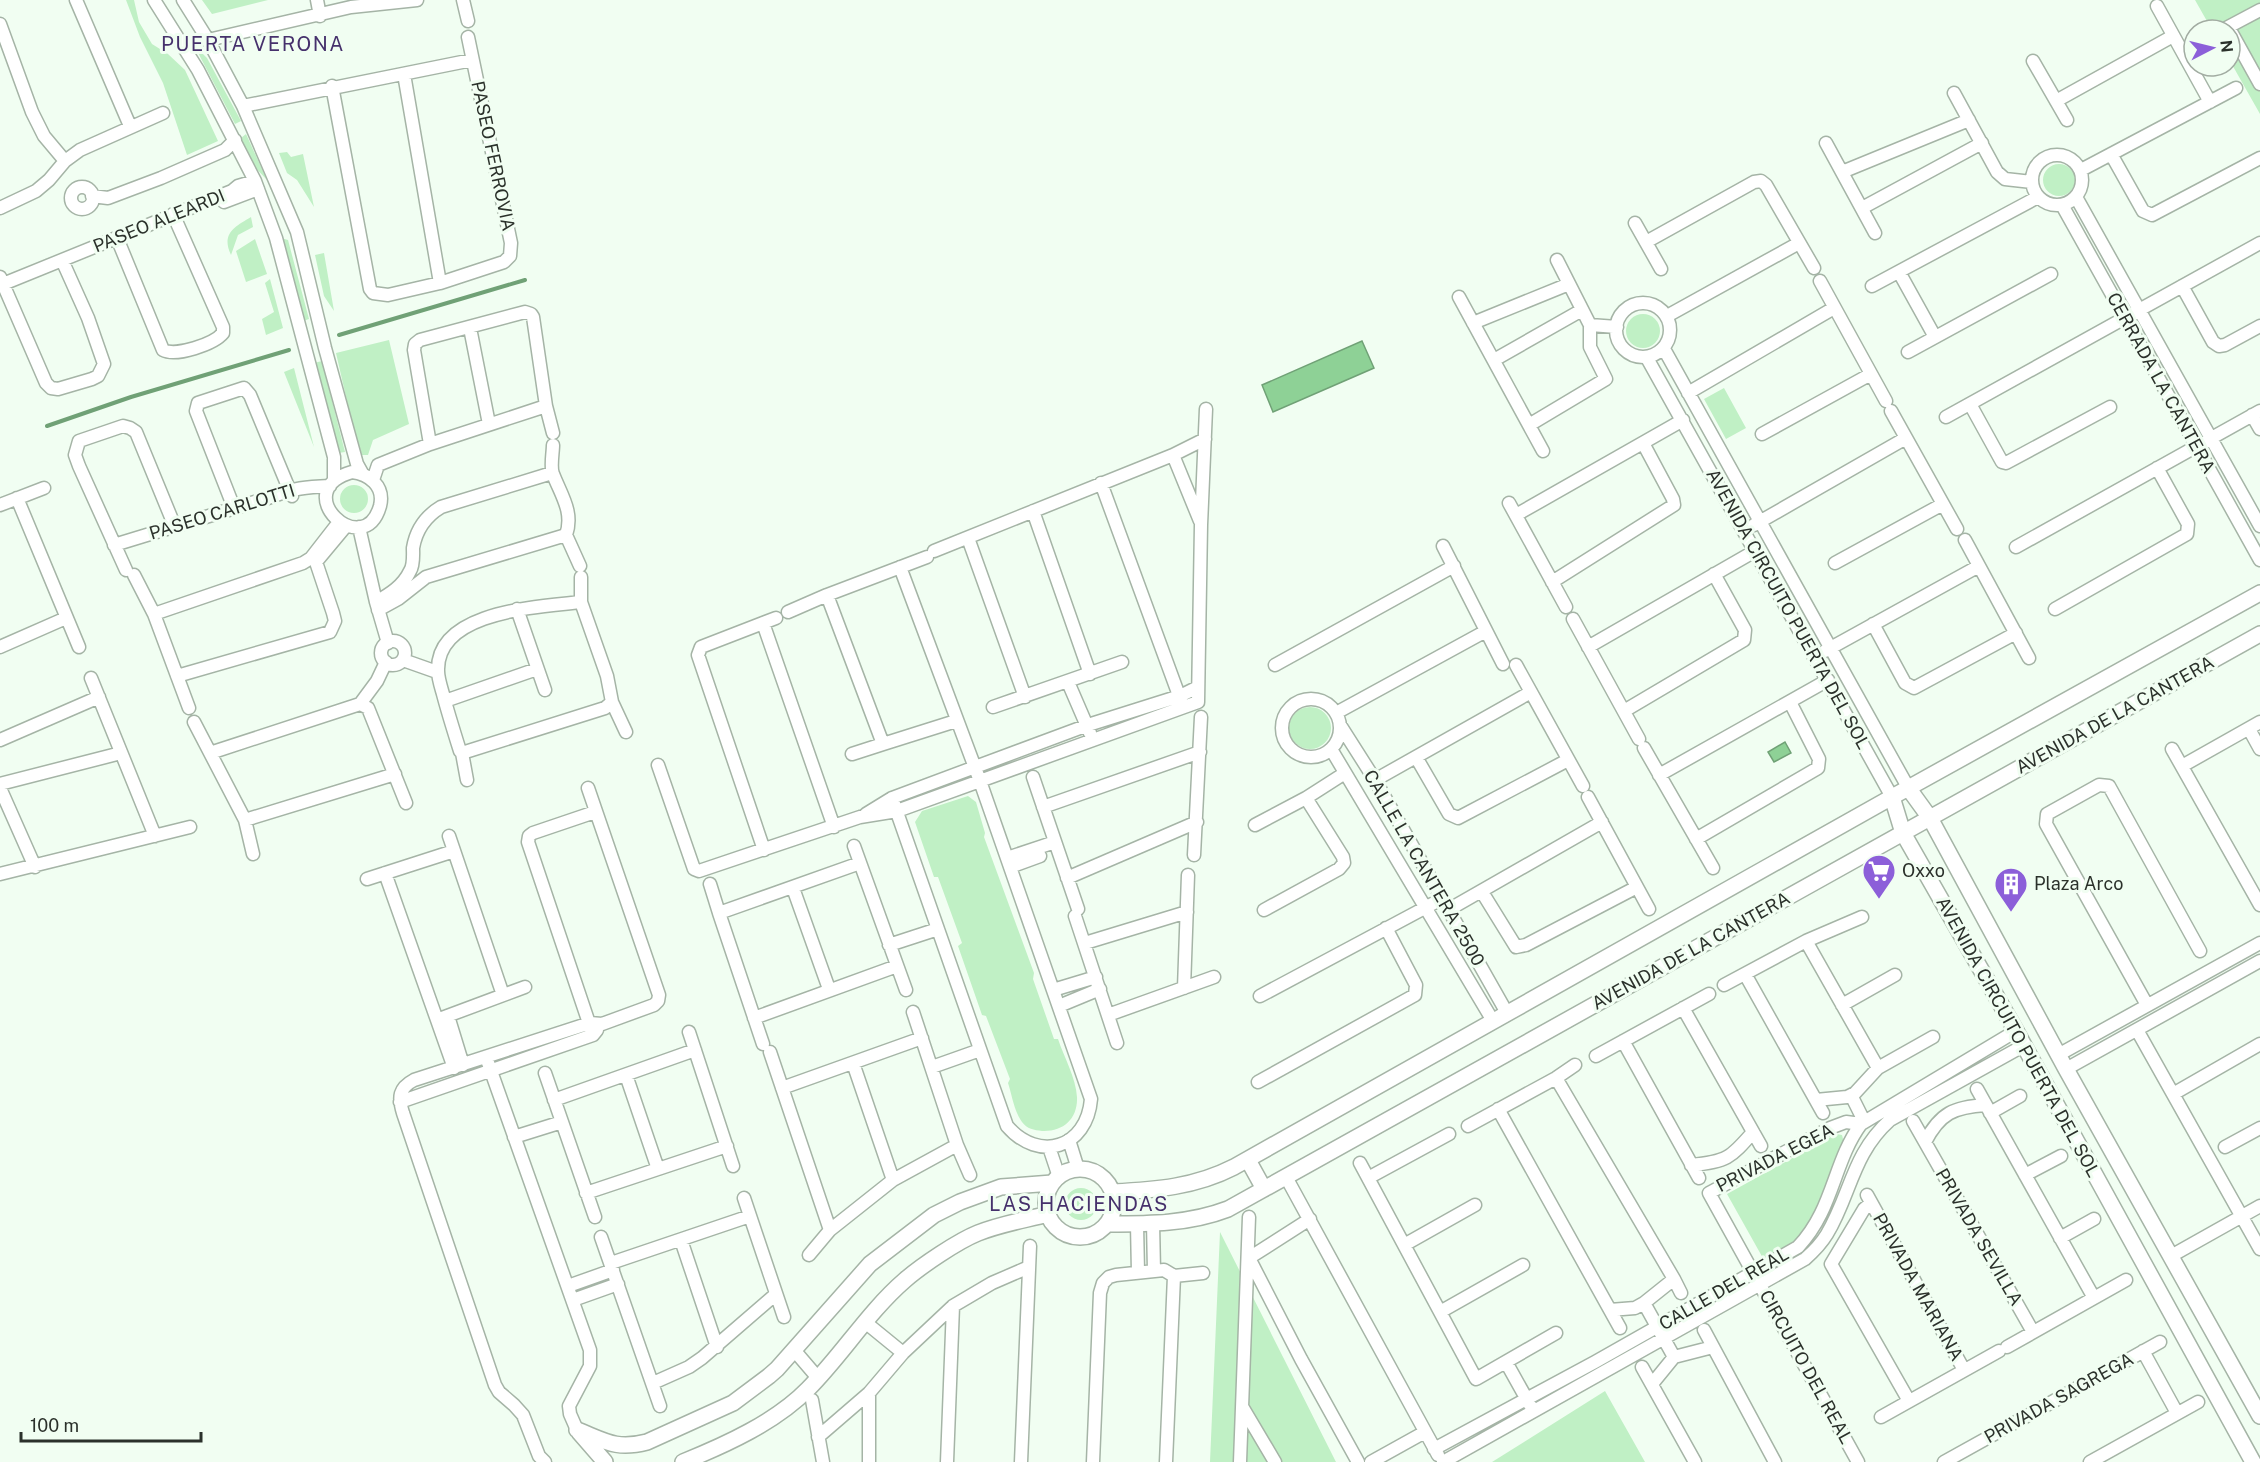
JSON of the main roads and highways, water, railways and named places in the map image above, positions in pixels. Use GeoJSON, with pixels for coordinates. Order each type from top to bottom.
{"type":"FeatureCollection","features":[{"type":"Feature","properties":{"kind":"waterway"},"geometry":{"type":"LineString","coordinates":[[339,335],[525,280]]}},
{"type":"Feature","properties":{"kind":"waterway"},"geometry":{"type":"LineString","coordinates":[[47,426],[131,397],[289,350]]}},
{"type":"Feature","properties":{"kind":"place","name":"Oxxo"},"geometry":{"type":"Point","coordinates":[1879,900]}},
{"type":"Feature","properties":{"kind":"place","name":"Plaza Arco"},"geometry":{"type":"Point","coordinates":[2011,913]}},
{"type":"Feature","properties":{"kind":"district","name":"PUERTA VERONA"},"geometry":{"type":"Point","coordinates":[253,44]}},
{"type":"Feature","properties":{"kind":"district","name":"LAS HACIENDAS"},"geometry":{"type":"Point","coordinates":[1079,1204]}}]}
